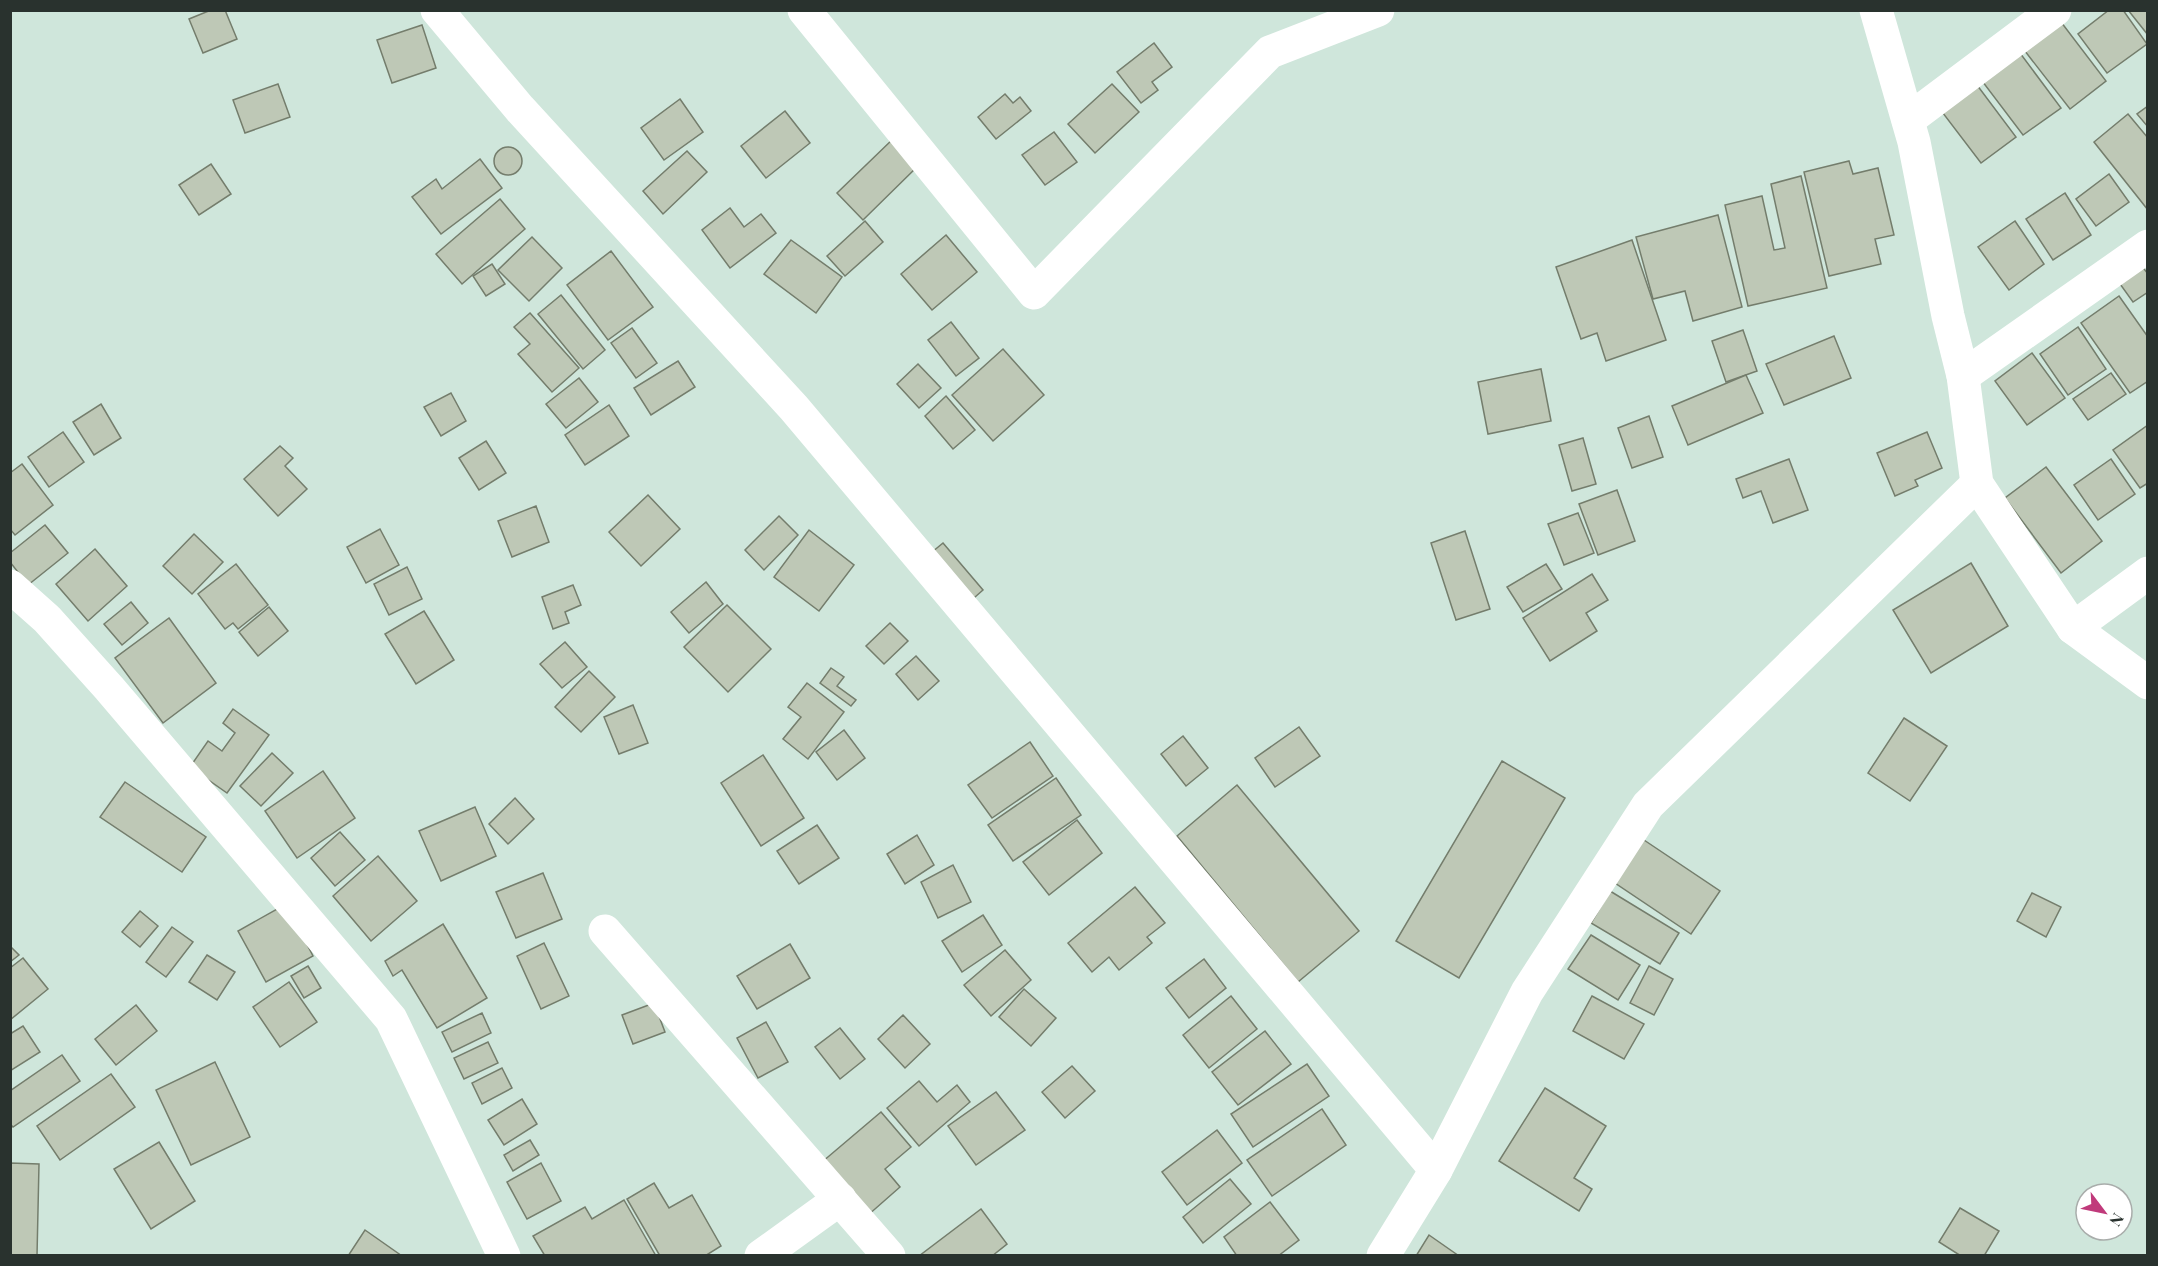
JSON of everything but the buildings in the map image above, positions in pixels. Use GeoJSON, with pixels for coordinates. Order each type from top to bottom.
{"type":"FeatureCollection","features":[{"type":"Feature","properties":{"kind":"street"},"geometry":{"type":"LineString","coordinates":[[437,10],[520,109],[794,408],[1436,1170]]}},
{"type":"Feature","properties":{"kind":"street"},"geometry":{"type":"LineString","coordinates":[[804,10],[1034,293],[1270,52],[1378,10]]}},
{"type":"Feature","properties":{"kind":"street"},"geometry":{"type":"LineString","coordinates":[[1876,10],[1914,142],[1948,316],[1963,376],[1977,484],[2073,628],[2148,683]]}},
{"type":"Feature","properties":{"kind":"street"},"geometry":{"type":"LineString","coordinates":[[1908,120],[2055,10]]}},
{"type":"Feature","properties":{"kind":"street"},"geometry":{"type":"LineString","coordinates":[[1963,376],[2148,246]]}},
{"type":"Feature","properties":{"kind":"street"},"geometry":{"type":"LineString","coordinates":[[1383,1256],[1436,1170],[1527,992],[1648,805],[1977,484]]}},
{"type":"Feature","properties":{"kind":"street"},"geometry":{"type":"LineString","coordinates":[[2073,628],[2148,573]]}},
{"type":"Feature","properties":{"kind":"street"},"geometry":{"type":"LineString","coordinates":[[10,586],[47,619],[109,688],[391,1019],[504,1256]]}},
{"type":"Feature","properties":{"kind":"street"},"geometry":{"type":"LineString","coordinates":[[605,931],[890,1256]]}},
{"type":"Feature","properties":{"kind":"street"},"geometry":{"type":"LineString","coordinates":[[761,1256],[840,1199]]}}]}
